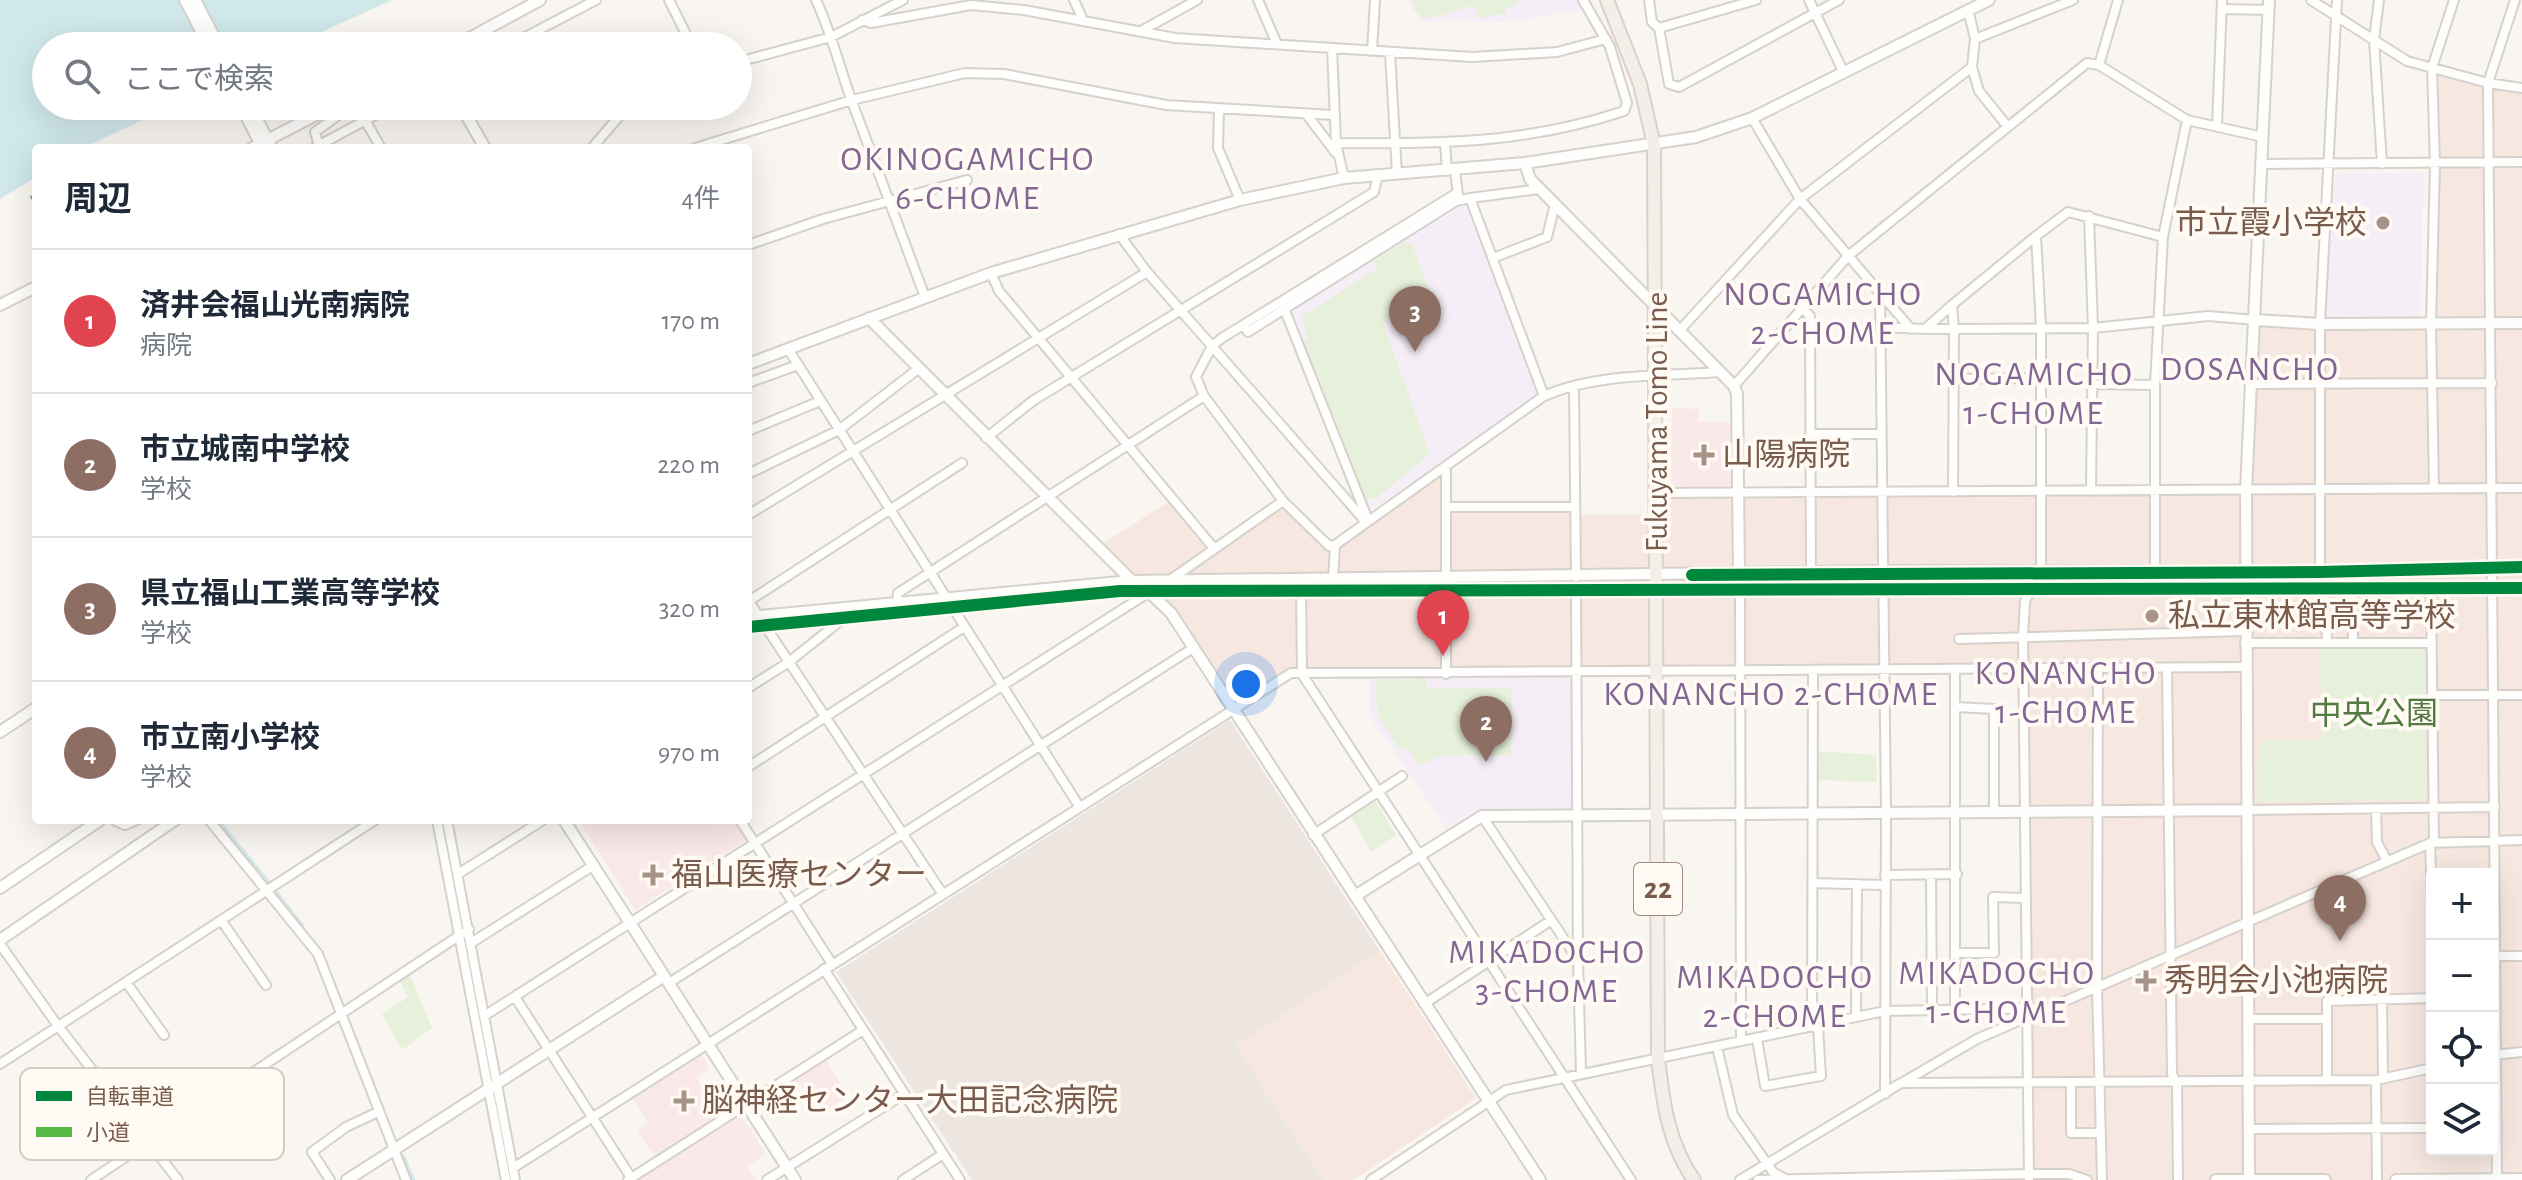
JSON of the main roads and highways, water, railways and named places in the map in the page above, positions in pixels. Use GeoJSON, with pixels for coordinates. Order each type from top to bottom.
{"type":"FeatureCollection","features":[{"type":"Feature","properties":{"kind":"main road","name":"Fukuyama Tomo Line"},"geometry":{"type":"LineString","coordinates":[[1607,0],[1640,84],[1654,145],[1658,1058],[1667,1122],[1681,1160],[1694,1180]]}},
{"type":"Feature","properties":{"kind":"water"},"geometry":{"type":"Polygon","coordinates":[[[0,0],[392,0],[322,32],[32,32],[32,120],[142,120],[91,144],[32,144],[32,179],[0,199],[0,0]]]}},
{"type":"Feature","properties":{"kind":"waterway"},"geometry":{"type":"LineString","coordinates":[[218,824],[267,884]]}},
{"type":"Feature","properties":{"kind":"waterway"},"geometry":{"type":"LineString","coordinates":[[443,824],[461,915]]}},
{"type":"Feature","properties":{"kind":"waterway"},"geometry":{"type":"LineString","coordinates":[[273,892],[300,926]]}},
{"type":"Feature","properties":{"kind":"waterway"},"geometry":{"type":"LineString","coordinates":[[467,948],[488,1066]]}},
{"type":"Feature","properties":{"kind":"waterway"},"geometry":{"type":"LineString","coordinates":[[497,1107],[511,1180]]}},
{"type":"Feature","properties":{"kind":"waterway"},"geometry":{"type":"LineString","coordinates":[[402,1159],[411,1180]]}},
{"type":"Feature","properties":{"kind":"place","name":"市立霞小学校"},"geometry":{"type":"Point","coordinates":[2383,223]}},
{"type":"Feature","properties":{"kind":"place","name":"県立福山工業高等学校"},"geometry":{"type":"Point","coordinates":[1415,352]}},
{"type":"Feature","properties":{"kind":"place","name":"山陽病院"},"geometry":{"type":"Point","coordinates":[1704,455]}},
{"type":"Feature","properties":{"kind":"place","name":"私立東林館高等学校"},"geometry":{"type":"Point","coordinates":[2152,616]}},
{"type":"Feature","properties":{"kind":"place","name":"済井会福山光南病院"},"geometry":{"type":"Point","coordinates":[1443,656]}},
{"type":"Feature","properties":{"kind":"place","name":"市立城南中学校"},"geometry":{"type":"Point","coordinates":[1486,762]}},
{"type":"Feature","properties":{"kind":"place","name":"福山医療センター"},"geometry":{"type":"Point","coordinates":[653,875]}},
{"type":"Feature","properties":{"kind":"place","name":"市立南小学校"},"geometry":{"type":"Point","coordinates":[2340,941]}},
{"type":"Feature","properties":{"kind":"place","name":"秀明会小池病院"},"geometry":{"type":"Point","coordinates":[2146,981]}},
{"type":"Feature","properties":{"kind":"place","name":"脳神経センター大田記念病院"},"geometry":{"type":"Point","coordinates":[684,1101]}},
{"type":"Feature","properties":{"kind":"district","name":"OKINOGAMICHO 6-CHOME"},"geometry":{"type":"Point","coordinates":[968,180]}},
{"type":"Feature","properties":{"kind":"district","name":"NOGAMICHO 2-CHOME"},"geometry":{"type":"Point","coordinates":[1823,314]}},
{"type":"Feature","properties":{"kind":"district","name":"DOSANCHO"},"geometry":{"type":"Point","coordinates":[2250,370]}},
{"type":"Feature","properties":{"kind":"district","name":"NOGAMICHO 1-CHOME"},"geometry":{"type":"Point","coordinates":[2034,394]}},
{"type":"Feature","properties":{"kind":"district","name":"KONANCHO 1-CHOME"},"geometry":{"type":"Point","coordinates":[2066,694]}},
{"type":"Feature","properties":{"kind":"district","name":"KONANCHO 2-CHOME"},"geometry":{"type":"Point","coordinates":[1771,695]}},
{"type":"Feature","properties":{"kind":"district","name":"MIKADOCHO 3-CHOME"},"geometry":{"type":"Point","coordinates":[1547,972]}},
{"type":"Feature","properties":{"kind":"district","name":"MIKADOCHO 1-CHOME"},"geometry":{"type":"Point","coordinates":[1997,994]}},
{"type":"Feature","properties":{"kind":"district","name":"MIKADOCHO 2-CHOME"},"geometry":{"type":"Point","coordinates":[1775,998]}},
{"type":"Feature","properties":{"kind":"park label","name":"中央公園"},"geometry":{"type":"Point","coordinates":[2374,714]}}]}
